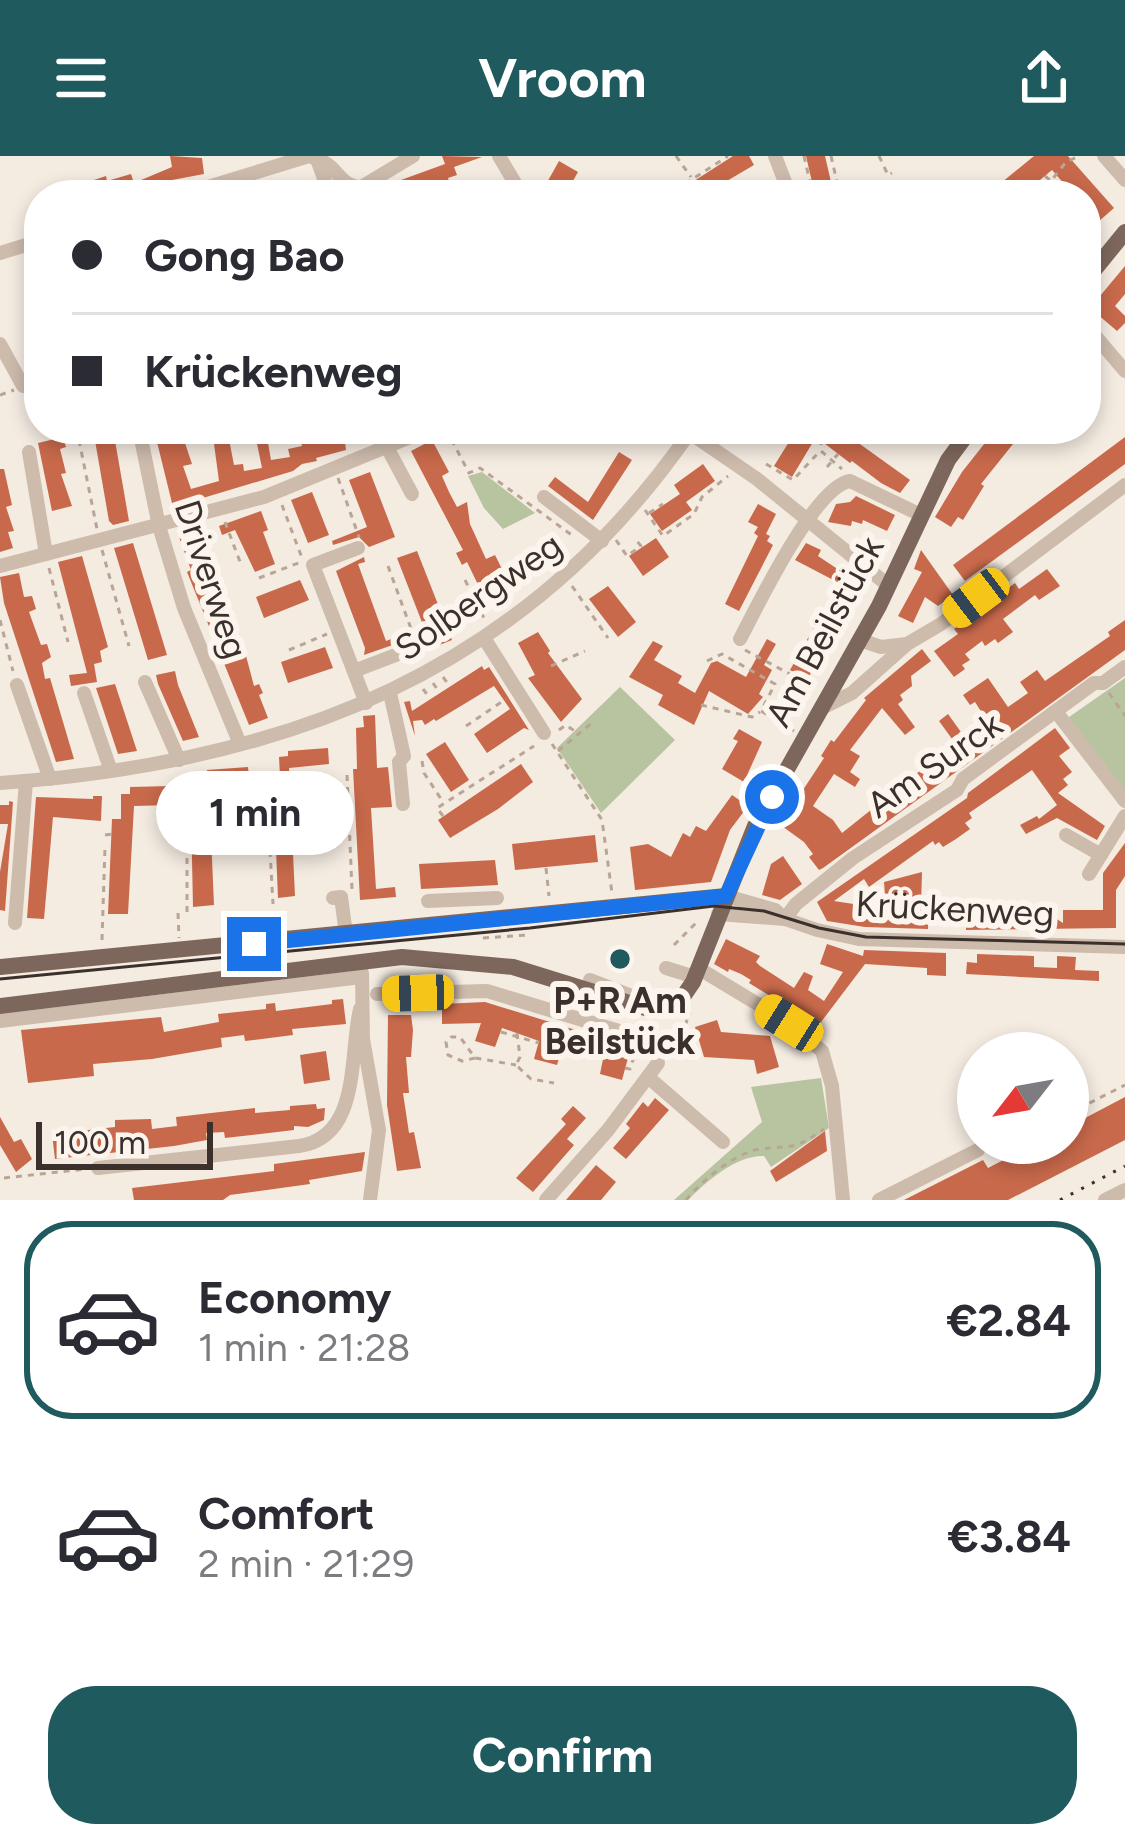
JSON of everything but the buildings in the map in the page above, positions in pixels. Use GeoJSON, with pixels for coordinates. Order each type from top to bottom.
{"type":"FeatureCollection","features":[{"type":"Feature","properties":{"kind":"main road"},"geometry":{"type":"LineString","coordinates":[[1101,262],[1125,232]]}},
{"type":"Feature","properties":{"kind":"main road","name":"Am Beilstück"},"geometry":{"type":"LineString","coordinates":[[710,914],[889,586],[960,444]]}},
{"type":"Feature","properties":{"kind":"main road"},"geometry":{"type":"LineString","coordinates":[[0,1006],[438,957],[589,978],[659,1015],[683,1000],[697,973],[710,914]]}},
{"type":"Feature","properties":{"kind":"main road","name":"Krückenweg"},"geometry":{"type":"LineString","coordinates":[[0,967],[454,923],[710,914]]}},
{"type":"Feature","properties":{"kind":"street"},"geometry":{"type":"LineString","coordinates":[[231,180],[309,156],[326,162],[341,180]]}},
{"type":"Feature","properties":{"kind":"street"},"geometry":{"type":"LineString","coordinates":[[373,180],[413,156]]}},
{"type":"Feature","properties":{"kind":"street"},"geometry":{"type":"LineString","coordinates":[[1105,156],[1125,180]]}},
{"type":"Feature","properties":{"kind":"street"},"geometry":{"type":"LineString","coordinates":[[317,159],[325,180]]}},
{"type":"Feature","properties":{"kind":"street"},"geometry":{"type":"LineString","coordinates":[[1101,343],[1125,371]]}},
{"type":"Feature","properties":{"kind":"street"},"geometry":{"type":"LineString","coordinates":[[0,344],[23,386]]}},
{"type":"Feature","properties":{"kind":"street","name":"Driverweg"},"geometry":{"type":"LineString","coordinates":[[143,444],[159,526],[184,608],[240,743]]}},
{"type":"Feature","properties":{"kind":"street"},"geometry":{"type":"LineString","coordinates":[[0,566],[66,544],[159,526],[277,493],[398,444]]}},
{"type":"Feature","properties":{"kind":"street","name":"Solbergweg"},"geometry":{"type":"LineString","coordinates":[[0,783],[179,760],[305,727],[428,674],[609,540],[682,444]]}},
{"type":"Feature","properties":{"kind":"street"},"geometry":{"type":"LineString","coordinates":[[708,444],[889,586]]}},
{"type":"Feature","properties":{"kind":"street"},"geometry":{"type":"LineString","coordinates":[[388,449],[412,494]]}},
{"type":"Feature","properties":{"kind":"street"},"geometry":{"type":"LineString","coordinates":[[29,452],[46,554]]}},
{"type":"Feature","properties":{"kind":"street","name":"Am Beilstück"},"geometry":{"type":"LineString","coordinates":[[808,519],[838,483],[850,481],[921,515]]}},
{"type":"Feature","properties":{"kind":"street"},"geometry":{"type":"LineString","coordinates":[[822,708],[852,692],[907,644],[941,624],[1125,485]]}},
{"type":"Feature","properties":{"kind":"street"},"geometry":{"type":"LineString","coordinates":[[544,497],[609,540]]}},
{"type":"Feature","properties":{"kind":"street"},"geometry":{"type":"LineString","coordinates":[[738,642],[808,519]]}},
{"type":"Feature","properties":{"kind":"street"},"geometry":{"type":"LineString","coordinates":[[359,544],[308,563],[366,703]]}},
{"type":"Feature","properties":{"kind":"street"},"geometry":{"type":"LineString","coordinates":[[485,631],[544,733]]}},
{"type":"Feature","properties":{"kind":"street"},"geometry":{"type":"LineString","coordinates":[[860,640],[880,647],[907,644]]}},
{"type":"Feature","properties":{"kind":"street"},"geometry":{"type":"LineString","coordinates":[[354,671],[406,651]]}},
{"type":"Feature","properties":{"kind":"street","name":"Am Surck"},"geometry":{"type":"LineString","coordinates":[[779,919],[853,858],[957,790],[963,779],[1094,683],[1103,683],[1125,667]]}},
{"type":"Feature","properties":{"kind":"street"},"geometry":{"type":"LineString","coordinates":[[145,682],[179,760]]}},
{"type":"Feature","properties":{"kind":"street"},"geometry":{"type":"LineString","coordinates":[[16,685],[50,778]]}},
{"type":"Feature","properties":{"kind":"street"},"geometry":{"type":"LineString","coordinates":[[390,692],[404,756],[399,762],[404,804]]}},
{"type":"Feature","properties":{"kind":"street"},"geometry":{"type":"LineString","coordinates":[[84,693],[111,771]]}},
{"type":"Feature","properties":{"kind":"street"},"geometry":{"type":"LineString","coordinates":[[1057,713],[1125,801]]}},
{"type":"Feature","properties":{"kind":"street"},"geometry":{"type":"LineString","coordinates":[[15,923],[26,781]]}},
{"type":"Feature","properties":{"kind":"street"},"geometry":{"type":"LineString","coordinates":[[1089,874],[1125,816]]}},
{"type":"Feature","properties":{"kind":"street"},"geometry":{"type":"LineString","coordinates":[[1066,835],[1101,855]]}},
{"type":"Feature","properties":{"kind":"street"},"geometry":{"type":"LineString","coordinates":[[337,898],[346,934]]}},
{"type":"Feature","properties":{"kind":"street"},"geometry":{"type":"LineString","coordinates":[[428,902],[496,898]]}},
{"type":"Feature","properties":{"kind":"street"},"geometry":{"type":"LineString","coordinates":[[452,900],[454,923]]}},
{"type":"Feature","properties":{"kind":"street","name":"Krückenweg"},"geometry":{"type":"LineString","coordinates":[[710,914],[775,910],[779,919],[859,939],[1125,946]]}},
{"type":"Feature","properties":{"kind":"street"},"geometry":{"type":"LineString","coordinates":[[513,967],[515,999]]}},
{"type":"Feature","properties":{"kind":"street"},"geometry":{"type":"LineString","coordinates":[[0,1021],[363,968],[345,1109],[323,1140],[98,1168]]}},
{"type":"Feature","properties":{"kind":"street"},"geometry":{"type":"LineString","coordinates":[[666,968],[697,973],[789,1023],[822,1051],[832,1086],[843,1200]]}},
{"type":"Feature","properties":{"kind":"street"},"geometry":{"type":"LineString","coordinates":[[377,994],[487,991],[640,1038]]}},
{"type":"Feature","properties":{"kind":"street"},"geometry":{"type":"LineString","coordinates":[[360,1009],[368,1087],[379,1130],[370,1200]]}},
{"type":"Feature","properties":{"kind":"street"},"geometry":{"type":"LineString","coordinates":[[546,1200],[664,1059]]}},
{"type":"Feature","properties":{"kind":"street"},"geometry":{"type":"LineString","coordinates":[[648,1077],[723,1142]]}},
{"type":"Feature","properties":{"kind":"street"},"geometry":{"type":"LineString","coordinates":[[879,1200],[957,1161]]}},
{"type":"Feature","properties":{"kind":"street"},"geometry":{"type":"LineString","coordinates":[[1105,1200],[1125,1190]]}},
{"type":"Feature","properties":{"kind":"path"},"geometry":{"type":"LineString","coordinates":[[676,156],[692,178],[728,156]]}},
{"type":"Feature","properties":{"kind":"path"},"geometry":{"type":"LineString","coordinates":[[880,156],[888,175],[892,173]]}},
{"type":"Feature","properties":{"kind":"path"},"geometry":{"type":"LineString","coordinates":[[1052,180],[1066,162],[1079,156]]}},
{"type":"Feature","properties":{"kind":"path"},"geometry":{"type":"LineString","coordinates":[[1045,176],[1050,180]]}},
{"type":"Feature","properties":{"kind":"path"},"geometry":{"type":"LineString","coordinates":[[454,444],[469,473],[480,468],[571,536],[589,531]]}},
{"type":"Feature","properties":{"kind":"path"},"geometry":{"type":"LineString","coordinates":[[819,444],[832,460]]}},
{"type":"Feature","properties":{"kind":"path"},"geometry":{"type":"LineString","coordinates":[[766,464],[794,480],[821,451]]}},
{"type":"Feature","properties":{"kind":"path"},"geometry":{"type":"LineString","coordinates":[[827,467],[838,454]]}},
{"type":"Feature","properties":{"kind":"path"},"geometry":{"type":"LineString","coordinates":[[335,470],[359,544]]}},
{"type":"Feature","properties":{"kind":"path"},"geometry":{"type":"LineString","coordinates":[[643,507],[663,536],[694,514],[702,497],[734,472]]}},
{"type":"Feature","properties":{"kind":"path"},"geometry":{"type":"LineString","coordinates":[[648,514],[664,504],[656,492]]}},
{"type":"Feature","properties":{"kind":"path"},"geometry":{"type":"LineString","coordinates":[[259,578],[308,563],[277,493]]}},
{"type":"Feature","properties":{"kind":"path"},"geometry":{"type":"LineString","coordinates":[[222,515],[242,567]]}},
{"type":"Feature","properties":{"kind":"path"},"geometry":{"type":"LineString","coordinates":[[609,540],[627,556],[640,546],[636,540]]}},
{"type":"Feature","properties":{"kind":"path"},"geometry":{"type":"LineString","coordinates":[[46,554],[68,642]]}},
{"type":"Feature","properties":{"kind":"path"},"geometry":{"type":"LineString","coordinates":[[388,566],[424,664]]}},
{"type":"Feature","properties":{"kind":"path"},"geometry":{"type":"LineString","coordinates":[[465,580],[485,631]]}},
{"type":"Feature","properties":{"kind":"path"},"geometry":{"type":"LineString","coordinates":[[571,585],[608,638]]}},
{"type":"Feature","properties":{"kind":"path"},"geometry":{"type":"LineString","coordinates":[[0,620],[16,685]]}},
{"type":"Feature","properties":{"kind":"path"},"geometry":{"type":"LineString","coordinates":[[289,650],[328,633]]}},
{"type":"Feature","properties":{"kind":"path"},"geometry":{"type":"LineString","coordinates":[[738,642],[817,689]]}},
{"type":"Feature","properties":{"kind":"path"},"geometry":{"type":"LineString","coordinates":[[551,666],[585,651]]}},
{"type":"Feature","properties":{"kind":"path"},"geometry":{"type":"LineString","coordinates":[[701,705],[752,717],[761,711],[776,684],[722,654],[707,661]]}},
{"type":"Feature","properties":{"kind":"path"},"geometry":{"type":"LineString","coordinates":[[443,676],[449,686]]}},
{"type":"Feature","properties":{"kind":"path"},"geometry":{"type":"LineString","coordinates":[[433,683],[440,692]]}},
{"type":"Feature","properties":{"kind":"path"},"geometry":{"type":"LineString","coordinates":[[1103,683],[1125,716]]}},
{"type":"Feature","properties":{"kind":"path"},"geometry":{"type":"LineString","coordinates":[[423,689],[430,698]]}},
{"type":"Feature","properties":{"kind":"path"},"geometry":{"type":"LineString","coordinates":[[466,726],[518,691]]}},
{"type":"Feature","properties":{"kind":"path"},"geometry":{"type":"LineString","coordinates":[[501,702],[507,712]]}},
{"type":"Feature","properties":{"kind":"path"},"geometry":{"type":"LineString","coordinates":[[491,709],[498,718]]}},
{"type":"Feature","properties":{"kind":"path"},"geometry":{"type":"LineString","coordinates":[[761,711],[806,737]]}},
{"type":"Feature","properties":{"kind":"path"},"geometry":{"type":"LineString","coordinates":[[482,715],[489,724]]}},
{"type":"Feature","properties":{"kind":"path"},"geometry":{"type":"LineString","coordinates":[[473,721],[479,730]]}},
{"type":"Feature","properties":{"kind":"path"},"geometry":{"type":"LineString","coordinates":[[556,752],[592,722]]}},
{"type":"Feature","properties":{"kind":"path"},"geometry":{"type":"LineString","coordinates":[[578,734],[566,725],[548,738],[602,820],[613,897]]}},
{"type":"Feature","properties":{"kind":"path"},"geometry":{"type":"LineString","coordinates":[[443,816],[437,808],[534,746]]}},
{"type":"Feature","properties":{"kind":"path"},"geometry":{"type":"LineString","coordinates":[[422,761],[424,772],[453,810]]}},
{"type":"Feature","properties":{"kind":"path"},"geometry":{"type":"LineString","coordinates":[[502,765],[507,773]]}},
{"type":"Feature","properties":{"kind":"path"},"geometry":{"type":"LineString","coordinates":[[492,771],[498,780]]}},
{"type":"Feature","properties":{"kind":"path"},"geometry":{"type":"LineString","coordinates":[[337,898],[353,888],[347,775]]}},
{"type":"Feature","properties":{"kind":"path"},"geometry":{"type":"LineString","coordinates":[[483,778],[489,786]]}},
{"type":"Feature","properties":{"kind":"path"},"geometry":{"type":"LineString","coordinates":[[266,779],[273,904]]}},
{"type":"Feature","properties":{"kind":"path"},"geometry":{"type":"LineString","coordinates":[[474,784],[481,794]]}},
{"type":"Feature","properties":{"kind":"path"},"geometry":{"type":"LineString","coordinates":[[465,789],[472,800]]}},
{"type":"Feature","properties":{"kind":"path"},"geometry":{"type":"LineString","coordinates":[[456,796],[461,804]]}},
{"type":"Feature","properties":{"kind":"path"},"geometry":{"type":"LineString","coordinates":[[187,912],[188,810]]}},
{"type":"Feature","properties":{"kind":"path"},"geometry":{"type":"LineString","coordinates":[[102,943],[105,848]]}},
{"type":"Feature","properties":{"kind":"path"},"geometry":{"type":"LineString","coordinates":[[546,868],[549,899]]}},
{"type":"Feature","properties":{"kind":"path"},"geometry":{"type":"LineString","coordinates":[[178,913],[178,931]]}},
{"type":"Feature","properties":{"kind":"path"},"geometry":{"type":"LineString","coordinates":[[674,945],[710,914]]}},
{"type":"Feature","properties":{"kind":"path"},"geometry":{"type":"LineString","coordinates":[[483,938],[528,934]]}},
{"type":"Feature","properties":{"kind":"path"},"geometry":{"type":"LineString","coordinates":[[664,1059],[691,1010]]}},
{"type":"Feature","properties":{"kind":"path"},"geometry":{"type":"LineString","coordinates":[[659,1015],[664,1059]]}},
{"type":"Feature","properties":{"kind":"path"},"geometry":{"type":"LineString","coordinates":[[501,1032],[539,1043]]}},
{"type":"Feature","properties":{"kind":"path"},"geometry":{"type":"LineString","coordinates":[[516,1065],[518,1035]]}},
{"type":"Feature","properties":{"kind":"path"},"geometry":{"type":"LineString","coordinates":[[475,1058],[460,1037],[452,1036],[446,1042],[448,1055],[462,1061],[475,1058],[516,1065],[531,1079],[554,1083]]}},
{"type":"Feature","properties":{"kind":"path"},"geometry":{"type":"LineString","coordinates":[[626,1068],[630,1069],[640,1038],[664,1059]]}},
{"type":"Feature","properties":{"kind":"path"},"geometry":{"type":"LineString","coordinates":[[1089,1103],[1125,1085]]}},
{"type":"Feature","properties":{"kind":"path"},"geometry":{"type":"LineString","coordinates":[[686,1200],[710,1177],[749,1153],[797,1147],[835,1121]]}},
{"type":"Feature","properties":{"kind":"path"},"geometry":{"type":"LineString","coordinates":[[4,1178],[98,1168]]}},
{"type":"Feature","properties":{"kind":"green space"},"geometry":{"type":"Polygon","coordinates":[[[482,472],[535,513],[503,529],[484,508],[468,476],[482,472]]]}},
{"type":"Feature","properties":{"kind":"green space"},"geometry":{"type":"Polygon","coordinates":[[[1125,678],[1125,803],[1069,717],[1125,678]]]}},
{"type":"Feature","properties":{"kind":"green space"},"geometry":{"type":"Polygon","coordinates":[[[620,687],[675,740],[601,813],[557,748],[620,687]]]}},
{"type":"Feature","properties":{"kind":"green space"},"geometry":{"type":"Polygon","coordinates":[[[821,1078],[829,1128],[771,1167],[764,1156],[743,1160],[713,1177],[688,1200],[674,1200],[762,1122],[751,1087],[821,1078]]]}},
{"type":"Feature","properties":{"kind":"tram line"},"geometry":{"type":"LineString","coordinates":[[0,979],[714,906],[764,911],[866,937],[1125,944]]}},
{"type":"Feature","properties":{"kind":"railway"},"geometry":{"type":"LineString","coordinates":[[1060,1200],[1125,1166]]}},
{"type":"Feature","properties":{"kind":"place","name":"P+R Am Beilstück"},"geometry":{"type":"Point","coordinates":[620,959]}},
{"type":"Feature","properties":{"kind":"route"},"geometry":{"type":"LineString","coordinates":[[254,944],[726,896],[772,797]]}}]}
